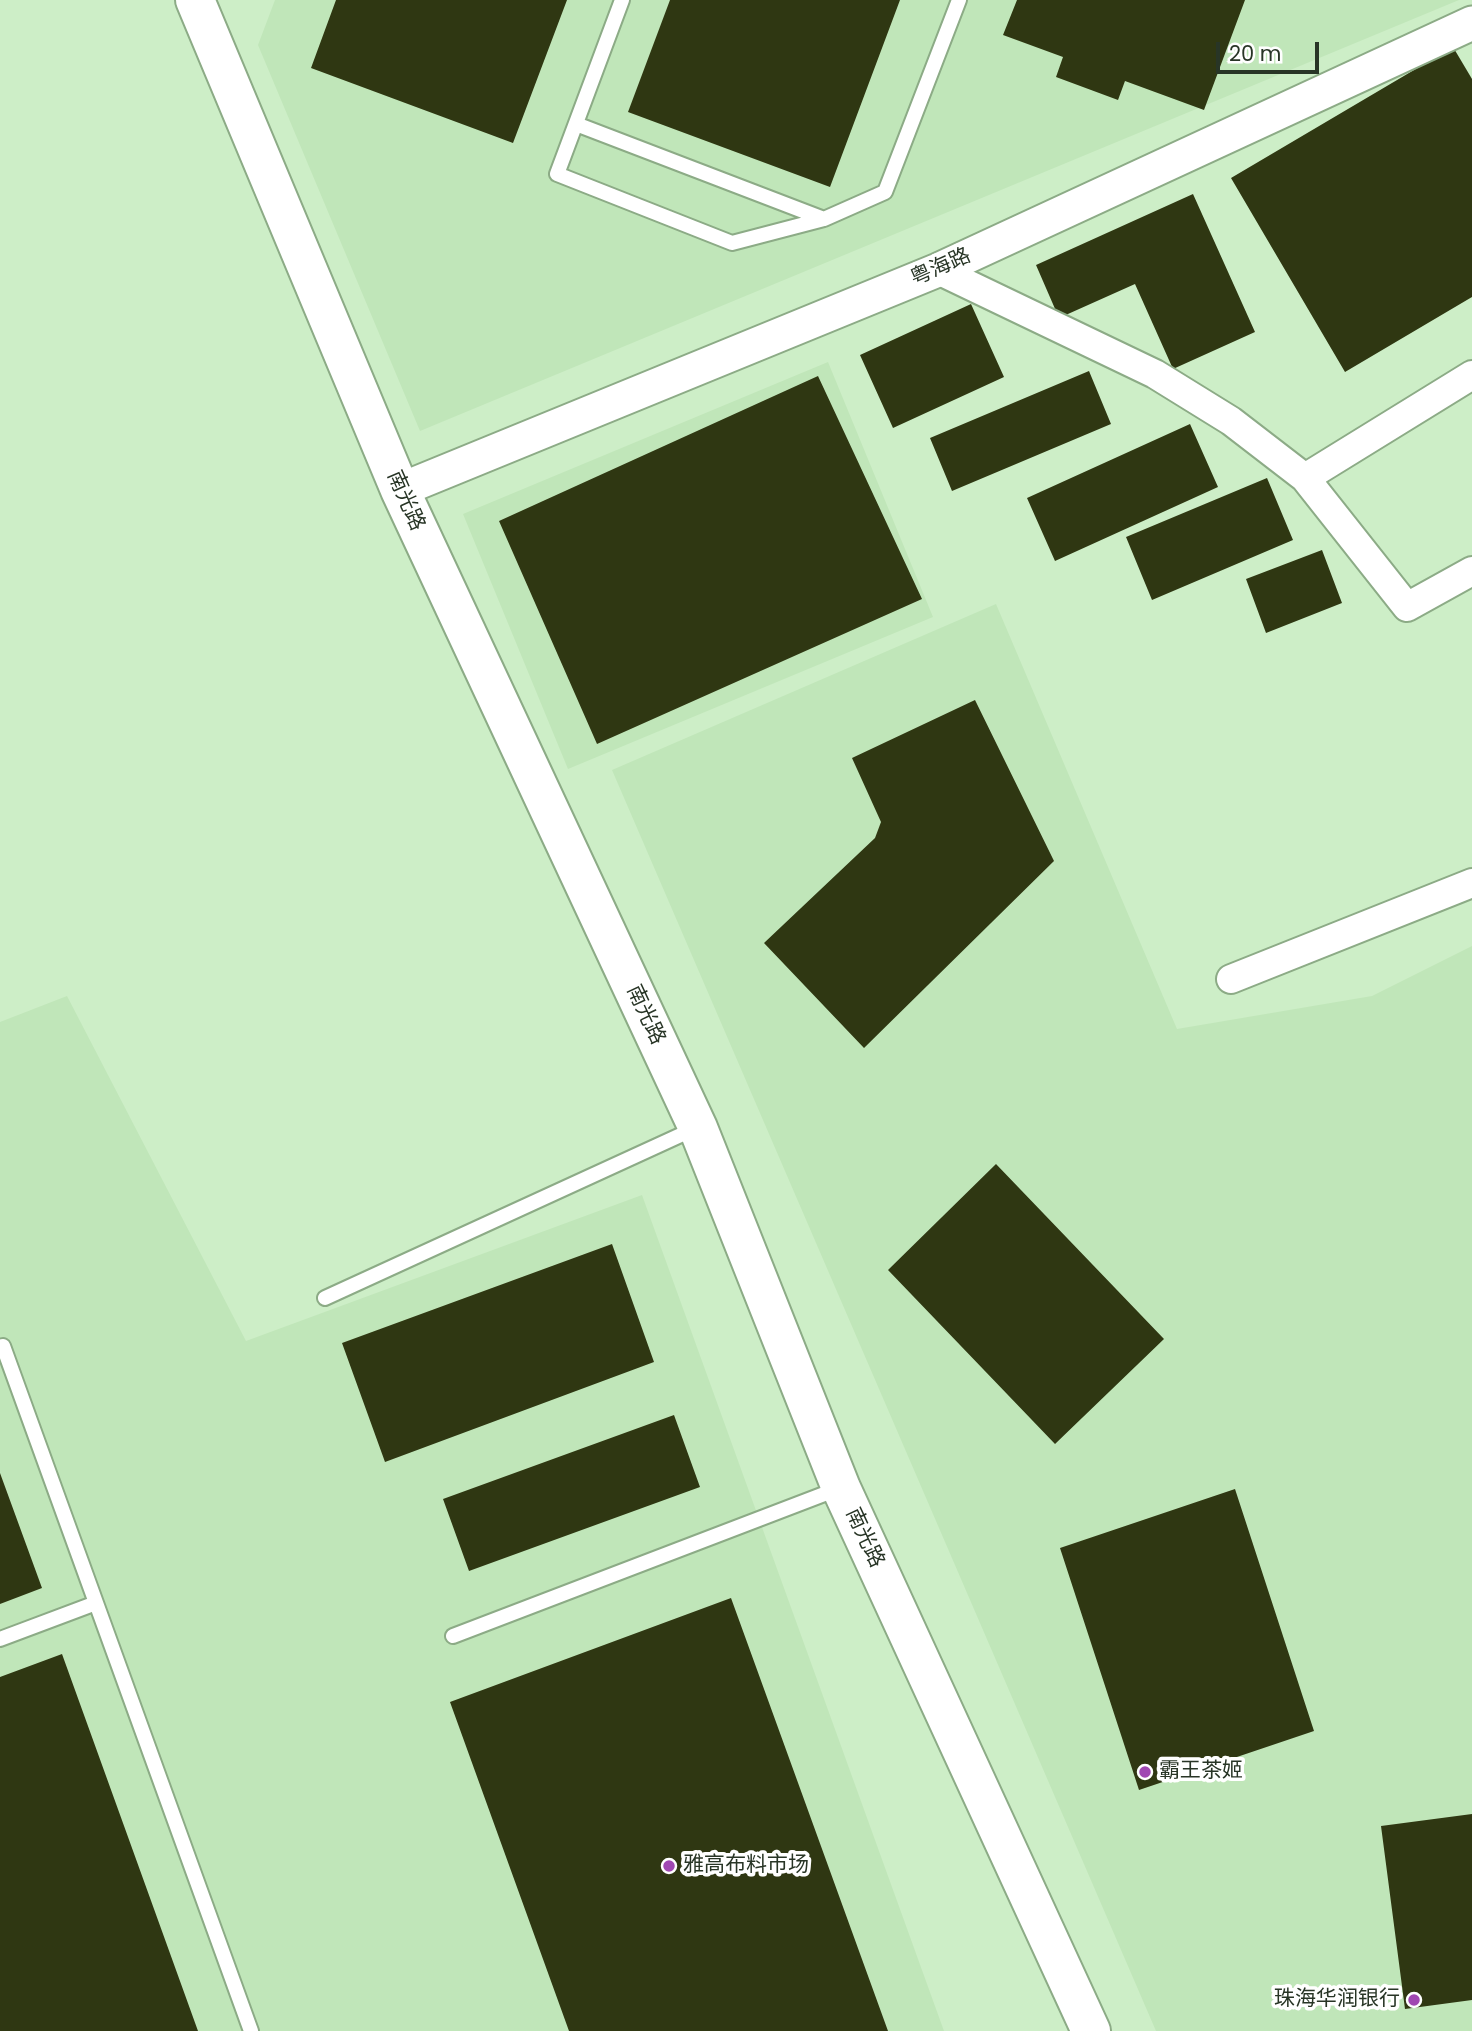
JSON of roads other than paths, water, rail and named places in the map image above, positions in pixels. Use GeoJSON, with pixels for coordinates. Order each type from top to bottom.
{"type":"FeatureCollection","features":[{"type":"Feature","properties":{"kind":"main road","name":"南光路"},"geometry":{"type":"LineString","coordinates":[[195,0],[400,490],[698,1128],[841,1488],[1091,2031]]}},
{"type":"Feature","properties":{"kind":"street","name":"粤海路"},"geometry":{"type":"LineString","coordinates":[[400,490],[938,270],[1472,23]]}},
{"type":"Feature","properties":{"kind":"street"},"geometry":{"type":"LineString","coordinates":[[938,270],[1155,374],[1231,421],[1305,478],[1407,607],[1472,571]]}},
{"type":"Feature","properties":{"kind":"street"},"geometry":{"type":"LineString","coordinates":[[1305,478],[1472,375]]}},
{"type":"Feature","properties":{"kind":"street"},"geometry":{"type":"LineString","coordinates":[[1231,979],[1472,883]]}},
{"type":"Feature","properties":{"kind":"lane"},"geometry":{"type":"LineString","coordinates":[[622,0],[557,174],[732,243],[824,219],[886,192],[960,0]]}},
{"type":"Feature","properties":{"kind":"lane"},"geometry":{"type":"LineString","coordinates":[[576,124],[824,219]]}},
{"type":"Feature","properties":{"kind":"lane"},"geometry":{"type":"LineString","coordinates":[[326,1298],[698,1128]]}},
{"type":"Feature","properties":{"kind":"lane"},"geometry":{"type":"LineString","coordinates":[[0,1347],[3,1346],[251,2031]]}},
{"type":"Feature","properties":{"kind":"lane"},"geometry":{"type":"LineString","coordinates":[[453,1636],[841,1488]]}},
{"type":"Feature","properties":{"kind":"lane"},"geometry":{"type":"LineString","coordinates":[[0,1639],[96,1603]]}},
{"type":"Feature","properties":{"kind":"place","name":"霸王茶姬"},"geometry":{"type":"Point","coordinates":[1145,1772]}},
{"type":"Feature","properties":{"kind":"place","name":"雅高布料市场"},"geometry":{"type":"Point","coordinates":[669,1866]}},
{"type":"Feature","properties":{"kind":"place","name":"珠海华润银行"},"geometry":{"type":"Point","coordinates":[1414,2000]}}]}
